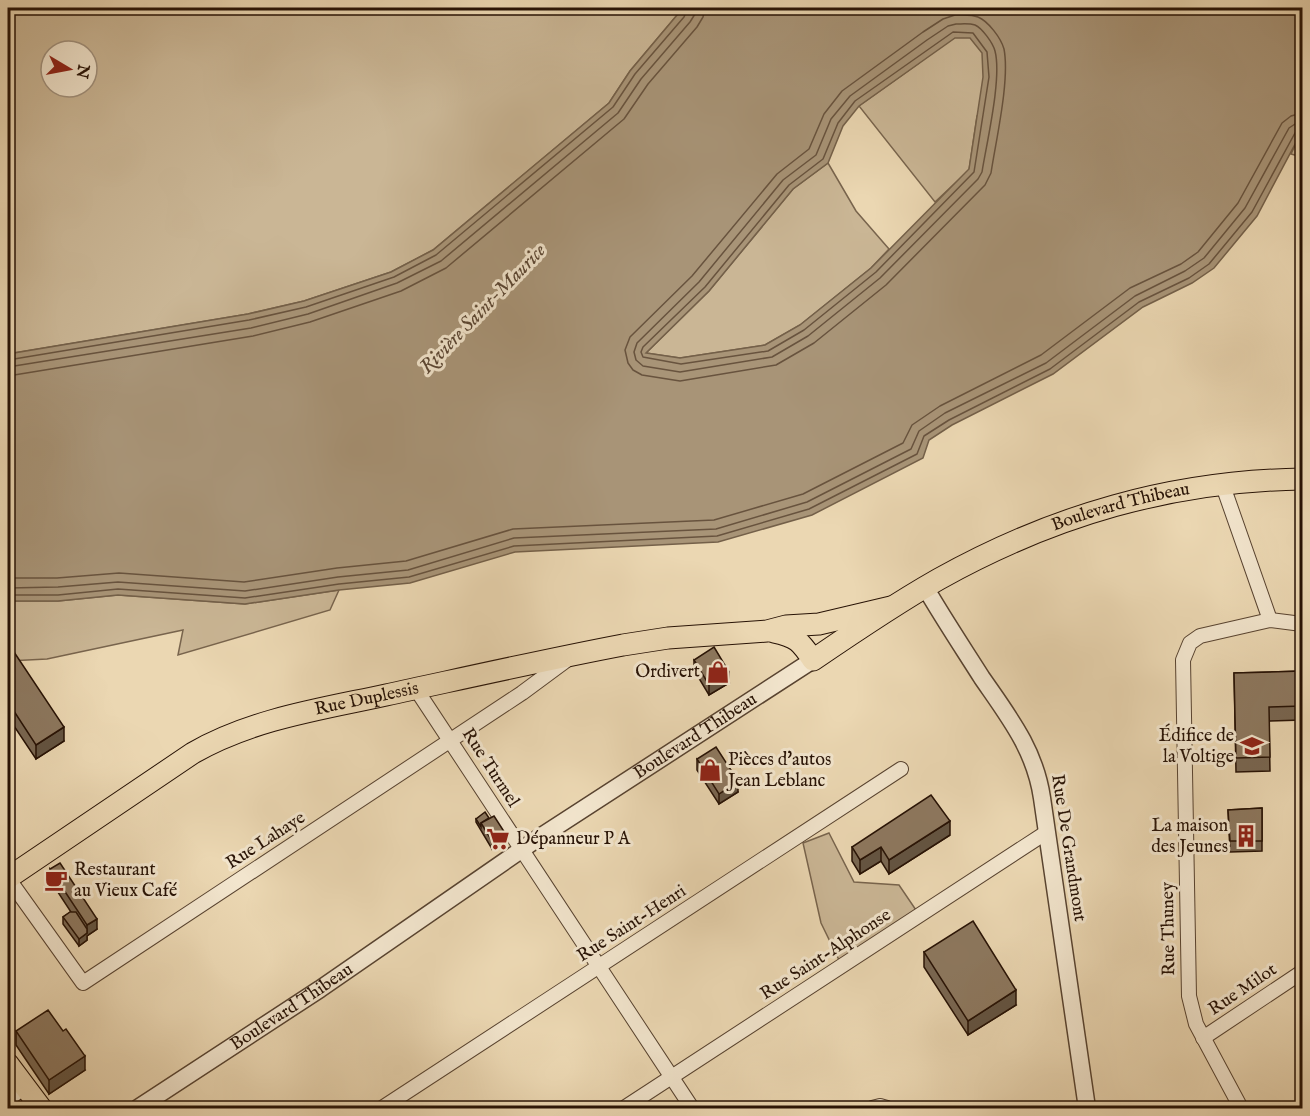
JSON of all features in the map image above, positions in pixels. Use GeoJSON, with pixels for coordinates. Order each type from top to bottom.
{"type":"FeatureCollection","features":[{"type":"Feature","properties":{"kind":"main road","name":"Boulevard Thibeau"},"geometry":{"type":"LineString","coordinates":[[813,660],[925,587],[1005,546],[1075,518],[1152,496],[1222,483],[1302,479]]}},
{"type":"Feature","properties":{"kind":"main road","name":"Rue Duplessis"},"geometry":{"type":"LineString","coordinates":[[8,878],[193,753],[221,738],[272,721],[575,654],[668,638],[767,631],[827,623],[891,608]]}},
{"type":"Feature","properties":{"kind":"main road","name":"Rue Duplessis"},"geometry":{"type":"LineString","coordinates":[[767,631],[796,638],[813,660]]}},
{"type":"Feature","properties":{"kind":"main road"},"geometry":{"type":"LineString","coordinates":[[8,1064],[16,1092],[41,1108]]}},
{"type":"Feature","properties":{"kind":"street"},"geometry":{"type":"LineString","coordinates":[[1222,483],[1270,620],[1302,624]]}},
{"type":"Feature","properties":{"kind":"street","name":"Rue De Grandmont"},"geometry":{"type":"LineString","coordinates":[[925,587],[1027,746],[1040,784],[1087,1108]]}},
{"type":"Feature","properties":{"kind":"street","name":"Rue Thuney"},"geometry":{"type":"LineString","coordinates":[[1241,1108],[1203,1038],[1193,1014],[1188,981],[1184,655],[1190,643],[1200,636],[1270,620]]}},
{"type":"Feature","properties":{"kind":"street","name":"Rue Lahaye"},"geometry":{"type":"LineString","coordinates":[[8,878],[83,983],[522,693],[575,654]]}},
{"type":"Feature","properties":{"kind":"street","name":"Boulevard Thibeau"},"geometry":{"type":"LineString","coordinates":[[138,1108],[320,989],[522,850],[813,660]]}},
{"type":"Feature","properties":{"kind":"street","name":"Rue Turmel"},"geometry":{"type":"LineString","coordinates":[[416,689],[692,1108]]}},
{"type":"Feature","properties":{"kind":"street","name":"Rue Saint-Henri"},"geometry":{"type":"LineString","coordinates":[[382,1108],[901,769]]}},
{"type":"Feature","properties":{"kind":"street","name":"Rue Saint-Alphonse"},"geometry":{"type":"LineString","coordinates":[[624,1108],[1047,832]]}},
{"type":"Feature","properties":{"kind":"street","name":"Rue Milot"},"geometry":{"type":"LineString","coordinates":[[1203,1038],[1302,972]]}},
{"type":"Feature","properties":{"kind":"shaded area"},"geometry":{"type":"Polygon","coordinates":[[[8,8],[683,8],[630,71],[609,103],[433,250],[391,272],[304,301],[248,314],[8,354],[8,8]]]}},
{"type":"Feature","properties":{"kind":"shaded area"},"geometry":{"type":"Polygon","coordinates":[[[928,8],[1154,8],[977,116],[969,170],[935,202],[859,106],[919,63],[928,8]]]}},
{"type":"Feature","properties":{"kind":"shaded area"},"geometry":{"type":"Polygon","coordinates":[[[1302,131],[1302,157],[1291,154],[1302,131]]]}},
{"type":"Feature","properties":{"kind":"shaded area"},"geometry":{"type":"Polygon","coordinates":[[[828,163],[856,211],[889,249],[871,268],[800,325],[765,345],[680,358],[646,353],[709,291],[793,189],[828,163]]]}},
{"type":"Feature","properties":{"kind":"shaded area"},"geometry":{"type":"Polygon","coordinates":[[[339,590],[330,610],[178,655],[183,630],[47,659],[8,661],[8,601],[58,601],[118,595],[245,604],[339,590]]]}},
{"type":"Feature","properties":{"kind":"shaded area"},"geometry":{"type":"Polygon","coordinates":[[[829,833],[854,882],[899,885],[916,910],[839,960],[821,923],[803,843],[829,833]]]}},
{"type":"Feature","properties":{"kind":"water","name":"Rivière Saint-Maurice"},"geometry":{"type":"Polygon","coordinates":[[[683,8],[1302,8],[1302,131],[1257,216],[1214,268],[1192,283],[1143,307],[1053,374],[952,425],[929,440],[923,458],[812,515],[718,542],[515,552],[410,583],[339,590],[245,604],[118,595],[58,601],[8,601],[8,354],[248,314],[304,301],[391,272],[433,250],[609,103],[630,71],[683,8]],[[955,38],[859,106],[843,126],[828,163],[793,189],[709,291],[646,353],[680,358],[765,345],[800,325],[871,268],[969,169],[983,77],[982,53],[970,38],[955,38]]]}},
{"type":"Feature","properties":{"kind":"building"},"geometry":{"type":"Polygon","coordinates":[[[8,643],[64,727],[36,745],[8,702],[8,643]]]}},
{"type":"Feature","properties":{"kind":"building"},"geometry":{"type":"Polygon","coordinates":[[[714,647],[729,672],[709,685],[694,660],[714,647]]]}},
{"type":"Feature","properties":{"kind":"building","name":"Édifice de la Voltige"},"geometry":{"type":"Polygon","coordinates":[[[1302,671],[1302,706],[1269,707],[1270,757],[1236,758],[1234,673],[1302,671]]]}},
{"type":"Feature","properties":{"kind":"building"},"geometry":{"type":"Polygon","coordinates":[[[716,747],[738,781],[719,794],[697,759],[716,747]]]}},
{"type":"Feature","properties":{"kind":"building"},"geometry":{"type":"Polygon","coordinates":[[[931,795],[950,821],[889,860],[881,847],[860,860],[852,847],[931,795]]]}},
{"type":"Feature","properties":{"kind":"building","name":"La maison des Jeunes"},"geometry":{"type":"Polygon","coordinates":[[[1262,808],[1262,841],[1230,841],[1228,810],[1262,808]]]}},
{"type":"Feature","properties":{"kind":"building"},"geometry":{"type":"Polygon","coordinates":[[[485,812],[489,818],[481,823],[481,827],[476,819],[485,812]]]}},
{"type":"Feature","properties":{"kind":"building"},"geometry":{"type":"Polygon","coordinates":[[[494,816],[505,833],[492,841],[481,823],[494,816]]]}},
{"type":"Feature","properties":{"kind":"building"},"geometry":{"type":"Polygon","coordinates":[[[60,863],[97,919],[87,925],[50,869],[60,863]]]}},
{"type":"Feature","properties":{"kind":"building"},"geometry":{"type":"Polygon","coordinates":[[[70,912],[76,912],[87,929],[87,933],[79,939],[63,917],[70,912]]]}},
{"type":"Feature","properties":{"kind":"building"},"geometry":{"type":"Polygon","coordinates":[[[973,921],[1016,990],[968,1021],[924,952],[973,921]]]}},
{"type":"Feature","properties":{"kind":"building"},"geometry":{"type":"Polygon","coordinates":[[[48,1010],[63,1031],[66,1029],[85,1056],[49,1080],[16,1031],[48,1010]]]}},
{"type":"Feature","properties":{"kind":"place","name":"Ordivert"},"geometry":{"type":"Point","coordinates":[718,672]}},
{"type":"Feature","properties":{"kind":"place","name":"Édifice de la Voltige"},"geometry":{"type":"Point","coordinates":[1252,746]}},
{"type":"Feature","properties":{"kind":"place","name":"Pièces d'autos Jean Leblanc"},"geometry":{"type":"Point","coordinates":[710,770]}},
{"type":"Feature","properties":{"kind":"place","name":"La maison des Jeunes"},"geometry":{"type":"Point","coordinates":[1246,836]}},
{"type":"Feature","properties":{"kind":"place","name":"Dépanneur P A"},"geometry":{"type":"Point","coordinates":[498,839]}},
{"type":"Feature","properties":{"kind":"place","name":"Restaurant au Vieux Café"},"geometry":{"type":"Point","coordinates":[56,880]}}]}
